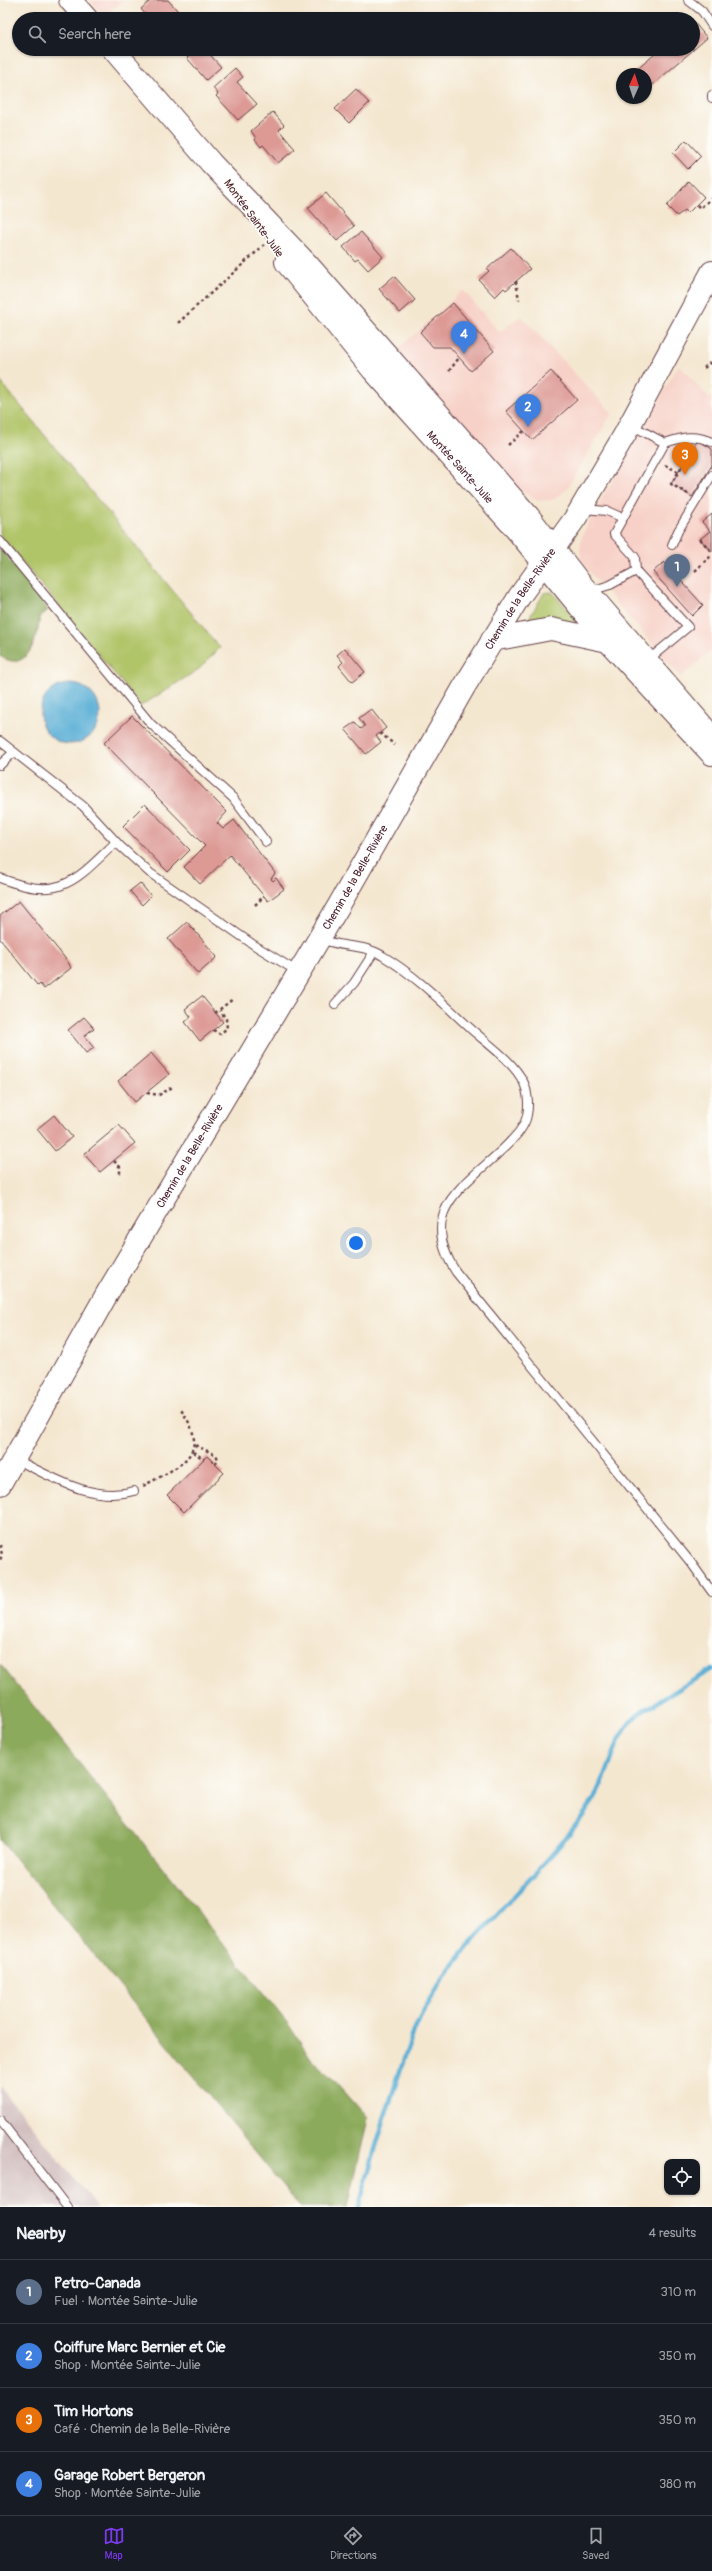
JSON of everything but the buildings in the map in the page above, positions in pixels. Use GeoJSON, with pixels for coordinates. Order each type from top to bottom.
{"type":"FeatureCollection","features":[{"type":"Feature","properties":{"kind":"main road"},"geometry":{"type":"LineString","coordinates":[[70,0],[81,12]]}},
{"type":"Feature","properties":{"kind":"main road","name":"Montée Sainte-Julie"},"geometry":{"type":"LineString","coordinates":[[119,56],[219,171],[317,276],[529,517],[548,556],[608,641],[712,754]]}},
{"type":"Feature","properties":{"kind":"main road","name":"Montée Sainte-Julie"},"geometry":{"type":"LineString","coordinates":[[219,171],[270,240],[373,370],[496,506],[587,592],[712,737]]}},
{"type":"Feature","properties":{"kind":"main road","name":"Chemin de la Belle-Rivière"},"geometry":{"type":"LineString","coordinates":[[0,1484],[112,1286],[319,938],[492,640],[580,510],[630,424],[712,272]]}},
{"type":"Feature","properties":{"kind":"main road"},"geometry":{"type":"LineString","coordinates":[[492,640],[551,629],[608,641]]}},
{"type":"Feature","properties":{"kind":"lane"},"geometry":{"type":"LineString","coordinates":[[688,0],[702,11],[712,26]]}},
{"type":"Feature","properties":{"kind":"lane"},"geometry":{"type":"LineString","coordinates":[[630,424],[665,443]]}},
{"type":"Feature","properties":{"kind":"lane"},"geometry":{"type":"LineString","coordinates":[[647,661],[688,627],[636,571],[635,557],[614,534],[665,443],[687,436],[698,436],[712,442]]}},
{"type":"Feature","properties":{"kind":"lane"},"geometry":{"type":"LineString","coordinates":[[672,545],[678,531],[712,475]]}},
{"type":"Feature","properties":{"kind":"lane"},"geometry":{"type":"LineString","coordinates":[[580,510],[601,510],[623,518]]}},
{"type":"Feature","properties":{"kind":"lane"},"geometry":{"type":"LineString","coordinates":[[0,541],[151,724],[233,798],[266,842]]}},
{"type":"Feature","properties":{"kind":"lane"},"geometry":{"type":"LineString","coordinates":[[587,592],[610,585],[636,571]]}},
{"type":"Feature","properties":{"kind":"lane"},"geometry":{"type":"LineString","coordinates":[[0,741],[13,753],[82,805],[116,842],[150,873],[191,903],[299,972]]}},
{"type":"Feature","properties":{"kind":"lane"},"geometry":{"type":"LineString","coordinates":[[0,765],[13,753]]}},
{"type":"Feature","properties":{"kind":"lane"},"geometry":{"type":"LineString","coordinates":[[0,878],[27,886],[51,888],[63,886],[81,876],[116,842]]}},
{"type":"Feature","properties":{"kind":"lane"},"geometry":{"type":"LineString","coordinates":[[319,938],[336,946],[363,948],[382,955],[416,979],[502,1056],[517,1073],[527,1093],[527,1116],[523,1125],[504,1148],[465,1183],[445,1210],[440,1234],[444,1254],[456,1272],[692,1564],[712,1592]]}},
{"type":"Feature","properties":{"kind":"lane"},"geometry":{"type":"LineString","coordinates":[[336,1004],[354,983],[374,952]]}},
{"type":"Feature","properties":{"kind":"lane"},"geometry":{"type":"LineString","coordinates":[[14,1458],[95,1494],[119,1496],[134,1491]]}},
{"type":"Feature","properties":{"kind":"lane"},"geometry":{"type":"LineString","coordinates":[[0,2120],[67,2207]]}},
{"type":"Feature","properties":{"kind":"path"},"geometry":{"type":"LineString","coordinates":[[697,205],[700,208],[712,198]]}},
{"type":"Feature","properties":{"kind":"path"},"geometry":{"type":"LineString","coordinates":[[178,323],[270,240]]}},
{"type":"Feature","properties":{"kind":"path"},"geometry":{"type":"LineString","coordinates":[[516,282],[519,300]]}},
{"type":"Feature","properties":{"kind":"path"},"geometry":{"type":"LineString","coordinates":[[448,371],[459,358]]}},
{"type":"Feature","properties":{"kind":"path"},"geometry":{"type":"LineString","coordinates":[[704,368],[712,361]]}},
{"type":"Feature","properties":{"kind":"path"},"geometry":{"type":"LineString","coordinates":[[508,445],[524,431]]}},
{"type":"Feature","properties":{"kind":"path"},"geometry":{"type":"LineString","coordinates":[[692,497],[671,484],[694,447]]}},
{"type":"Feature","properties":{"kind":"path"},"geometry":{"type":"LineString","coordinates":[[700,539],[712,552]]}},
{"type":"Feature","properties":{"kind":"path"},"geometry":{"type":"LineString","coordinates":[[695,571],[712,556]]}},
{"type":"Feature","properties":{"kind":"path"},"geometry":{"type":"LineString","coordinates":[[380,733],[395,745]]}},
{"type":"Feature","properties":{"kind":"path"},"geometry":{"type":"LineString","coordinates":[[255,905],[264,896]]}},
{"type":"Feature","properties":{"kind":"path"},"geometry":{"type":"LineString","coordinates":[[215,1013],[233,999]]}},
{"type":"Feature","properties":{"kind":"path"},"geometry":{"type":"LineString","coordinates":[[213,1030],[220,1034],[227,1028],[226,1020],[220,1010]]}},
{"type":"Feature","properties":{"kind":"path"},"geometry":{"type":"LineString","coordinates":[[147,1093],[159,1095],[174,1086]]}},
{"type":"Feature","properties":{"kind":"path"},"geometry":{"type":"LineString","coordinates":[[114,1161],[120,1168],[120,1174]]}},
{"type":"Feature","properties":{"kind":"path"},"geometry":{"type":"LineString","coordinates":[[134,1491],[185,1462],[193,1452],[195,1444],[191,1426],[181,1410]]}},
{"type":"Feature","properties":{"kind":"path"},"geometry":{"type":"LineString","coordinates":[[195,1444],[216,1455],[218,1459],[215,1464]]}},
{"type":"Feature","properties":{"kind":"path"},"geometry":{"type":"LineString","coordinates":[[193,1452],[204,1459]]}},
{"type":"Feature","properties":{"kind":"path"},"geometry":{"type":"LineString","coordinates":[[0,1545],[2,1555],[0,1560]]}},
{"type":"Feature","properties":{"kind":"shaded area"},"geometry":{"type":"Polygon","coordinates":[[[90,0],[124,0],[110,12],[100,12],[90,0]]]}},
{"type":"Feature","properties":{"kind":"shaded area"},"geometry":{"type":"Polygon","coordinates":[[[463,290],[499,332],[521,316],[612,413],[566,490],[553,500],[538,501],[522,491],[396,351],[463,290]]]}},
{"type":"Feature","properties":{"kind":"shaded area"},"geometry":{"type":"Polygon","coordinates":[[[679,365],[712,401],[712,650],[681,677],[592,575],[581,560],[580,550],[582,537],[588,523],[679,365]]]}},
{"type":"Feature","properties":{"kind":"shaded area"},"geometry":{"type":"Polygon","coordinates":[[[0,2087],[97,2207],[0,2207],[0,2087]]]}},
{"type":"Feature","properties":{"kind":"green space"},"geometry":{"type":"Polygon","coordinates":[[[0,381],[220,648],[199,669],[141,706],[0,535],[0,381]]]}},
{"type":"Feature","properties":{"kind":"green space"},"geometry":{"type":"Polygon","coordinates":[[[0,548],[48,610],[40,617],[37,634],[30,651],[25,657],[18,661],[10,661],[0,656],[0,548]]]}},
{"type":"Feature","properties":{"kind":"green space"},"geometry":{"type":"Polygon","coordinates":[[[544,593],[553,593],[579,623],[531,623],[528,620],[544,593]]]}},
{"type":"Feature","properties":{"kind":"green space"},"geometry":{"type":"Polygon","coordinates":[[[0,1664],[292,2029],[314,2063],[333,2079],[368,2118],[348,2207],[300,2207],[0,1840],[0,1664]]]}},
{"type":"Feature","properties":{"kind":"water"},"geometry":{"type":"Polygon","coordinates":[[[70,684],[87,689],[95,697],[100,714],[95,731],[87,739],[70,744],[53,739],[45,731],[40,714],[45,697],[53,689],[70,684]]]}},
{"type":"Feature","properties":{"kind":"waterway"},"geometry":{"type":"LineString","coordinates":[[359,2207],[377,2143],[413,2034],[435,1991],[472,1942],[556,1850],[575,1826],[599,1790],[617,1745],[629,1723],[638,1714],[712,1669]]}},
{"type":"Feature","properties":{"kind":"place","name":"Garage Robert Bergeron"},"geometry":{"type":"Point","coordinates":[464,354]}},
{"type":"Feature","properties":{"kind":"place","name":"Coiffure Marc Bernier et Cie"},"geometry":{"type":"Point","coordinates":[528,427]}},
{"type":"Feature","properties":{"kind":"place","name":"Tim Hortons"},"geometry":{"type":"Point","coordinates":[685,475]}},
{"type":"Feature","properties":{"kind":"place","name":"Petro-Canada"},"geometry":{"type":"Point","coordinates":[677,587]}}]}
